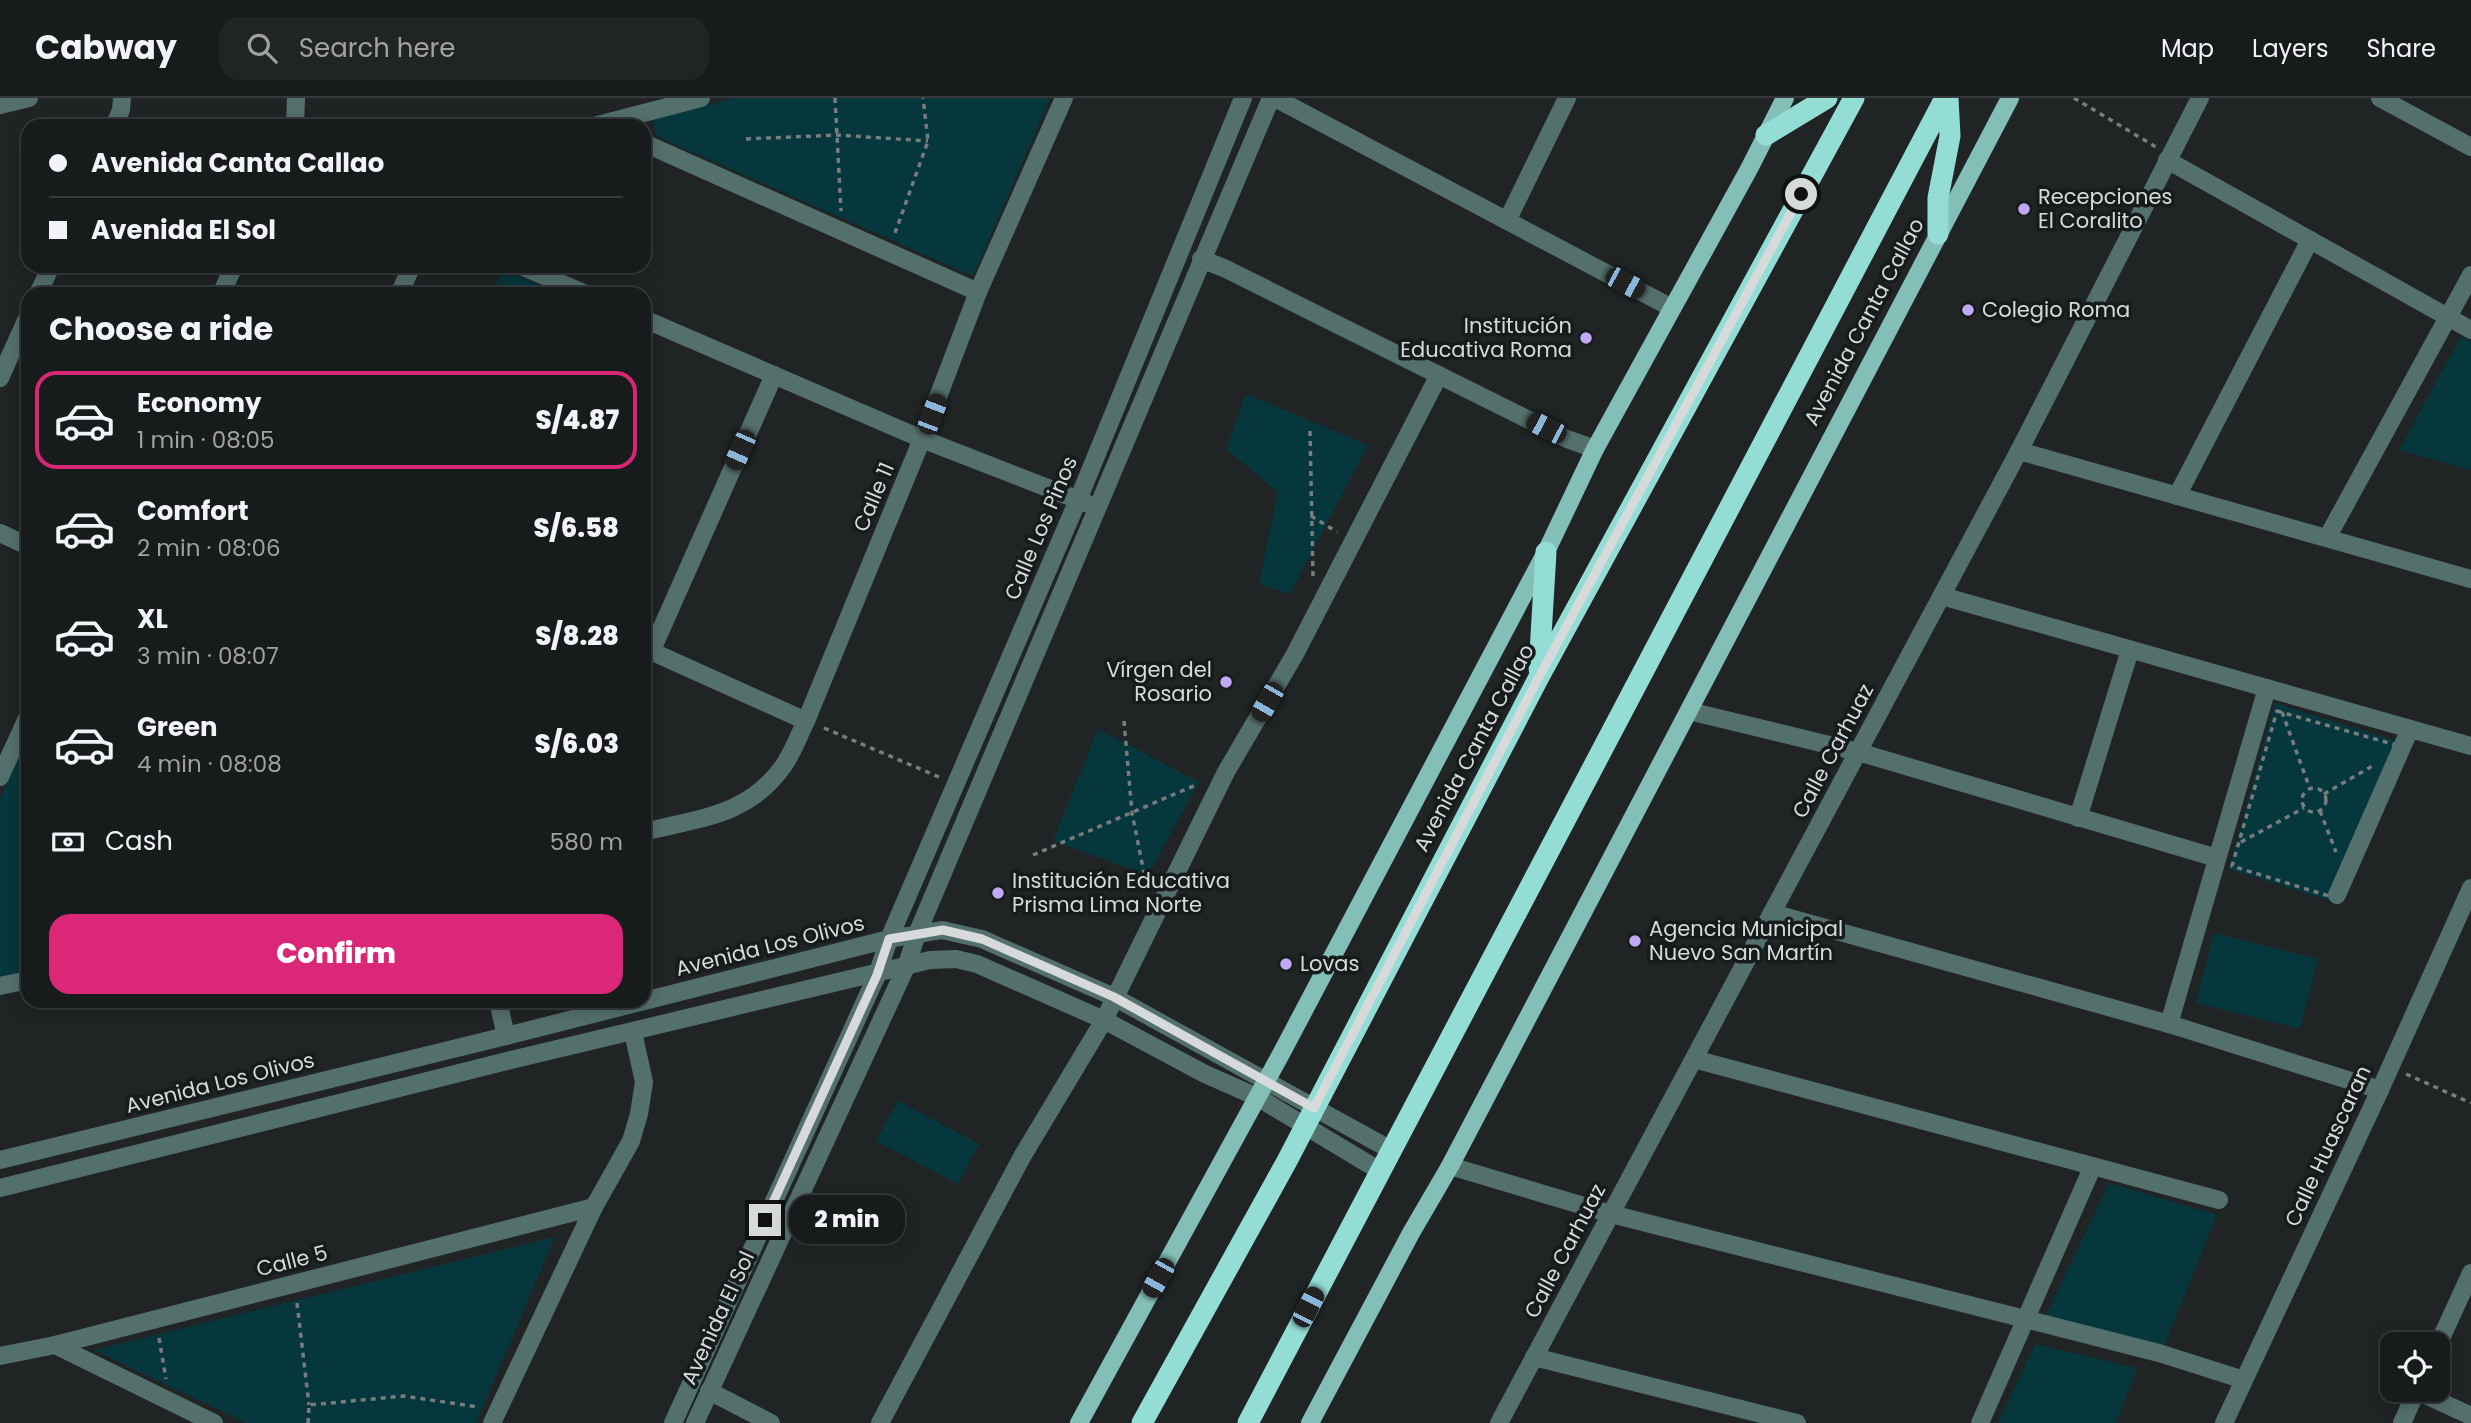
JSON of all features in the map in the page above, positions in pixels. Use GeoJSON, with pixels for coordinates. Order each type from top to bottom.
{"type":"FeatureCollection","features":[{"type":"Feature","properties":{"kind":"highway"},"geometry":{"type":"LineString","coordinates":[[1766,135],[1827,98]]}},
{"type":"Feature","properties":{"kind":"highway","name":"Avenida Canta Callao"},"geometry":{"type":"LineString","coordinates":[[1142,1423],[1305,1127],[1539,677],[1854,98]]}},
{"type":"Feature","properties":{"kind":"highway"},"geometry":{"type":"LineString","coordinates":[[1938,234],[1938,198],[1950,136],[1946,98]]}},
{"type":"Feature","properties":{"kind":"highway","name":"Avenida Canta Callao"},"geometry":{"type":"LineString","coordinates":[[1248,1423],[1946,98]]}},
{"type":"Feature","properties":{"kind":"highway"},"geometry":{"type":"LineString","coordinates":[[1539,677],[1546,552]]}},
{"type":"Feature","properties":{"kind":"main road","name":"Avenida Canta Callao"},"geometry":{"type":"LineString","coordinates":[[1079,1423],[1267,1080],[1546,552],[1595,449],[1785,98]]}},
{"type":"Feature","properties":{"kind":"main road","name":"Avenida Canta Callao"},"geometry":{"type":"LineString","coordinates":[[1310,1423],[1411,1233],[1450,1166],[2010,98]]}},
{"type":"Feature","properties":{"kind":"street"},"geometry":{"type":"LineString","coordinates":[[0,105],[29,98]]}},
{"type":"Feature","properties":{"kind":"street"},"geometry":{"type":"LineString","coordinates":[[117,119],[122,98]]}},
{"type":"Feature","properties":{"kind":"street"},"geometry":{"type":"LineString","coordinates":[[295,119],[296,98]]}},
{"type":"Feature","properties":{"kind":"street"},"geometry":{"type":"LineString","coordinates":[[622,119],[701,98]]}},
{"type":"Feature","properties":{"kind":"street","name":"Calle 11"},"geometry":{"type":"LineString","coordinates":[[651,828],[734,810],[767,786],[785,764],[806,721],[922,439],[978,292],[1064,98]]}},
{"type":"Feature","properties":{"kind":"street","name":"Calle Los Pinos"},"geometry":{"type":"LineString","coordinates":[[877,975],[889,939],[1077,500],[1243,98]]}},
{"type":"Feature","properties":{"kind":"street"},"geometry":{"type":"LineString","coordinates":[[1273,98],[1672,307]]}},
{"type":"Feature","properties":{"kind":"street","name":"Calle Los Pinos"},"geometry":{"type":"LineString","coordinates":[[906,967],[917,934],[1201,259],[1273,98]]}},
{"type":"Feature","properties":{"kind":"street"},"geometry":{"type":"LineString","coordinates":[[1507,220],[1567,98]]}},
{"type":"Feature","properties":{"kind":"street","name":"Calle Carhuaz"},"geometry":{"type":"LineString","coordinates":[[1499,1423],[2020,452],[2200,98]]}},
{"type":"Feature","properties":{"kind":"street"},"geometry":{"type":"LineString","coordinates":[[2380,98],[2471,147]]}},
{"type":"Feature","properties":{"kind":"street"},"geometry":{"type":"LineString","coordinates":[[651,146],[978,292]]}},
{"type":"Feature","properties":{"kind":"street"},"geometry":{"type":"LineString","coordinates":[[2168,157],[2471,330]]}},
{"type":"Feature","properties":{"kind":"street"},"geometry":{"type":"LineString","coordinates":[[2177,496],[2310,240]]}},
{"type":"Feature","properties":{"kind":"street"},"geometry":{"type":"LineString","coordinates":[[1201,259],[1567,439],[1595,449]]}},
{"type":"Feature","properties":{"kind":"street"},"geometry":{"type":"LineString","coordinates":[[538,273],[570,287]]}},
{"type":"Feature","properties":{"kind":"street"},"geometry":{"type":"LineString","coordinates":[[2328,538],[2471,275]]}},
{"type":"Feature","properties":{"kind":"street"},"geometry":{"type":"LineString","coordinates":[[651,322],[922,439],[1097,507]]}},
{"type":"Feature","properties":{"kind":"street"},"geometry":{"type":"LineString","coordinates":[[0,378],[21,332]]}},
{"type":"Feature","properties":{"kind":"street"},"geometry":{"type":"LineString","coordinates":[[880,1423],[1023,1155],[1104,1020],[1226,772],[1295,654],[1439,374]]}},
{"type":"Feature","properties":{"kind":"street"},"geometry":{"type":"LineString","coordinates":[[651,643],[774,375]]}},
{"type":"Feature","properties":{"kind":"street"},"geometry":{"type":"LineString","coordinates":[[2020,452],[2471,579]]}},
{"type":"Feature","properties":{"kind":"street"},"geometry":{"type":"LineString","coordinates":[[0,533],[21,543]]}},
{"type":"Feature","properties":{"kind":"street"},"geometry":{"type":"LineString","coordinates":[[1942,596],[2471,746]]}},
{"type":"Feature","properties":{"kind":"street"},"geometry":{"type":"LineString","coordinates":[[2078,818],[2130,650]]}},
{"type":"Feature","properties":{"kind":"street"},"geometry":{"type":"LineString","coordinates":[[651,651],[806,721]]}},
{"type":"Feature","properties":{"kind":"street"},"geometry":{"type":"LineString","coordinates":[[2169,1024],[2267,688]]}},
{"type":"Feature","properties":{"kind":"street"},"geometry":{"type":"LineString","coordinates":[[1689,711],[1858,752],[2217,858]]}},
{"type":"Feature","properties":{"kind":"street"},"geometry":{"type":"LineString","coordinates":[[2337,895],[2410,729]]}},
{"type":"Feature","properties":{"kind":"street"},"geometry":{"type":"LineString","coordinates":[[0,777],[21,733]]}},
{"type":"Feature","properties":{"kind":"street","name":"Calle Huascaran"},"geometry":{"type":"LineString","coordinates":[[2224,1423],[2471,888]]}},
{"type":"Feature","properties":{"kind":"street"},"geometry":{"type":"LineString","coordinates":[[1772,913],[2169,1024],[2380,1090]]}},
{"type":"Feature","properties":{"kind":"street","name":"Avenida Los Olivos"},"geometry":{"type":"LineString","coordinates":[[651,1000],[889,939],[943,930],[982,939],[1114,997],[1391,1150]]}},
{"type":"Feature","properties":{"kind":"street"},"geometry":{"type":"LineString","coordinates":[[0,1188],[930,960],[956,959],[977,964],[1104,1020],[1257,1097],[1380,1171]]}},
{"type":"Feature","properties":{"kind":"street","name":"Avenida El Sol"},"geometry":{"type":"LineString","coordinates":[[695,1423],[906,967]]}},
{"type":"Feature","properties":{"kind":"street","name":"Avenida El Sol"},"geometry":{"type":"LineString","coordinates":[[673,1423],[877,975]]}},
{"type":"Feature","properties":{"kind":"street"},"geometry":{"type":"LineString","coordinates":[[0,986],[21,982]]}},
{"type":"Feature","properties":{"kind":"street"},"geometry":{"type":"LineString","coordinates":[[500,1008],[506,1037]]}},
{"type":"Feature","properties":{"kind":"street","name":"Avenida Los Olivos"},"geometry":{"type":"LineString","coordinates":[[0,1160],[619,1008]]}},
{"type":"Feature","properties":{"kind":"street"},"geometry":{"type":"LineString","coordinates":[[495,1417],[594,1207],[631,1141],[644,1082],[632,1032]]}},
{"type":"Feature","properties":{"kind":"street"},"geometry":{"type":"LineString","coordinates":[[1693,1059],[2219,1200]]}},
{"type":"Feature","properties":{"kind":"street"},"geometry":{"type":"LineString","coordinates":[[1450,1166],[1611,1214],[2159,1353],[2244,1380]]}},
{"type":"Feature","properties":{"kind":"street"},"geometry":{"type":"LineString","coordinates":[[1980,1423],[2092,1168]]}},
{"type":"Feature","properties":{"kind":"street","name":"Calle 5"},"geometry":{"type":"LineString","coordinates":[[0,1356],[156,1320],[594,1207]]}},
{"type":"Feature","properties":{"kind":"street"},"geometry":{"type":"LineString","coordinates":[[2444,1332],[2471,1273]]}},
{"type":"Feature","properties":{"kind":"street"},"geometry":{"type":"LineString","coordinates":[[55,1345],[214,1423]]}},
{"type":"Feature","properties":{"kind":"street"},"geometry":{"type":"LineString","coordinates":[[1534,1357],[1797,1423]]}},
{"type":"Feature","properties":{"kind":"street"},"geometry":{"type":"LineString","coordinates":[[709,1391],[771,1423]]}},
{"type":"Feature","properties":{"kind":"street"},"geometry":{"type":"LineString","coordinates":[[2402,1423],[2412,1402]]}},
{"type":"Feature","properties":{"kind":"street"},"geometry":{"type":"LineString","coordinates":[[2442,1402],[2471,1416]]}},
{"type":"Feature","properties":{"kind":"path"},"geometry":{"type":"LineString","coordinates":[[835,98],[842,231]]}},
{"type":"Feature","properties":{"kind":"path"},"geometry":{"type":"LineString","coordinates":[[888,251],[928,141],[923,98]]}},
{"type":"Feature","properties":{"kind":"path"},"geometry":{"type":"LineString","coordinates":[[2074,98],[2168,157]]}},
{"type":"Feature","properties":{"kind":"path"},"geometry":{"type":"LineString","coordinates":[[746,139],[837,135],[928,141]]}},
{"type":"Feature","properties":{"kind":"path"},"geometry":{"type":"LineString","coordinates":[[1310,431],[1313,579]]}},
{"type":"Feature","properties":{"kind":"path"},"geometry":{"type":"LineString","coordinates":[[1310,516],[1353,542]]}},
{"type":"Feature","properties":{"kind":"path"},"geometry":{"type":"LineString","coordinates":[[2277,711],[2282,712],[2396,745],[2329,896],[2232,866],[2277,711]]}},
{"type":"Feature","properties":{"kind":"path"},"geometry":{"type":"LineString","coordinates":[[2282,712],[2310,789]]}},
{"type":"Feature","properties":{"kind":"path"},"geometry":{"type":"LineString","coordinates":[[806,721],[956,784]]}},
{"type":"Feature","properties":{"kind":"path"},"geometry":{"type":"LineString","coordinates":[[1124,721],[1132,813],[1153,916]]}},
{"type":"Feature","properties":{"kind":"path"},"geometry":{"type":"LineString","coordinates":[[2324,794],[2391,755]]}},
{"type":"Feature","properties":{"kind":"path"},"geometry":{"type":"LineString","coordinates":[[1032,855],[1226,772]]}},
{"type":"Feature","properties":{"kind":"path"},"geometry":{"type":"LineString","coordinates":[[2304,808],[2314,813],[2326,804],[2324,794],[2320,790],[2310,789]]}},
{"type":"Feature","properties":{"kind":"path"},"geometry":{"type":"LineString","coordinates":[[2304,808],[2302,797],[2310,789]]}},
{"type":"Feature","properties":{"kind":"path"},"geometry":{"type":"LineString","coordinates":[[2238,844],[2304,808]]}},
{"type":"Feature","properties":{"kind":"path"},"geometry":{"type":"LineString","coordinates":[[2320,811],[2342,867]]}},
{"type":"Feature","properties":{"kind":"path"},"geometry":{"type":"LineString","coordinates":[[2390,1068],[2471,1103]]}},
{"type":"Feature","properties":{"kind":"path"},"geometry":{"type":"LineString","coordinates":[[294,1284],[309,1405],[308,1423]]}},
{"type":"Feature","properties":{"kind":"path"},"geometry":{"type":"LineString","coordinates":[[156,1320],[170,1401]]}},
{"type":"Feature","properties":{"kind":"path"},"geometry":{"type":"LineString","coordinates":[[309,1405],[404,1396],[495,1417]]}},
{"type":"Feature","properties":{"kind":"shaded area"},"geometry":{"type":"Polygon","coordinates":[[[734,98],[1050,98],[973,276],[656,136],[652,120],[734,98]]]}},
{"type":"Feature","properties":{"kind":"shaded area"},"geometry":{"type":"Polygon","coordinates":[[[501,273],[512,273],[543,287],[495,287],[501,273]]]}},
{"type":"Feature","properties":{"kind":"shaded area"},"geometry":{"type":"Polygon","coordinates":[[[2461,336],[2471,342],[2471,470],[2399,450],[2461,336]]]}},
{"type":"Feature","properties":{"kind":"shaded area"},"geometry":{"type":"Polygon","coordinates":[[[1246,394],[1368,445],[1290,594],[1259,584],[1278,492],[1226,449],[1246,394]]]}},
{"type":"Feature","properties":{"kind":"shaded area"},"geometry":{"type":"Polygon","coordinates":[[[2275,703],[2400,742],[2330,901],[2229,869],[2275,703]]]}},
{"type":"Feature","properties":{"kind":"shaded area"},"geometry":{"type":"Polygon","coordinates":[[[1098,729],[1199,782],[1148,875],[1053,841],[1098,729]]]}},
{"type":"Feature","properties":{"kind":"shaded area"},"geometry":{"type":"Polygon","coordinates":[[[21,754],[21,974],[0,978],[0,799],[21,754]]]}},
{"type":"Feature","properties":{"kind":"shaded area"},"geometry":{"type":"Polygon","coordinates":[[[2214,933],[2318,959],[2300,1029],[2196,1003],[2214,933]]]}},
{"type":"Feature","properties":{"kind":"shaded area"},"geometry":{"type":"Polygon","coordinates":[[[898,1101],[979,1144],[958,1184],[876,1141],[898,1101]]]}},
{"type":"Feature","properties":{"kind":"shaded area"},"geometry":{"type":"Polygon","coordinates":[[[2109,1183],[2217,1215],[2163,1348],[2045,1317],[2109,1183]]]}},
{"type":"Feature","properties":{"kind":"shaded area"},"geometry":{"type":"Polygon","coordinates":[[[555,1237],[476,1423],[246,1423],[94,1350],[555,1237]]]}},
{"type":"Feature","properties":{"kind":"shaded area"},"geometry":{"type":"Polygon","coordinates":[[[2035,1344],[2137,1368],[2116,1423],[1998,1423],[2035,1344]]]}},
{"type":"Feature","properties":{"kind":"place","name":"Recepciones El Coralito"},"geometry":{"type":"Point","coordinates":[2024,209]}},
{"type":"Feature","properties":{"kind":"place","name":"Colegio Roma"},"geometry":{"type":"Point","coordinates":[1968,310]}},
{"type":"Feature","properties":{"kind":"place","name":"Institución Educativa Roma"},"geometry":{"type":"Point","coordinates":[1586,338]}},
{"type":"Feature","properties":{"kind":"place","name":"Vírgen del Rosario"},"geometry":{"type":"Point","coordinates":[1226,682]}},
{"type":"Feature","properties":{"kind":"place","name":"Institución Educativa Prisma Lima Norte"},"geometry":{"type":"Point","coordinates":[998,893]}},
{"type":"Feature","properties":{"kind":"place","name":"Agencia Municipal Nuevo San Martín"},"geometry":{"type":"Point","coordinates":[1635,941]}},
{"type":"Feature","properties":{"kind":"place","name":"Lovas"},"geometry":{"type":"Point","coordinates":[1286,964]}},
{"type":"Feature","properties":{"kind":"route"},"geometry":{"type":"LineString","coordinates":[[765,1220],[877,975],[889,939],[943,930],[982,939],[1114,997],[1314,1108],[1539,677],[1801,194]]}}]}
